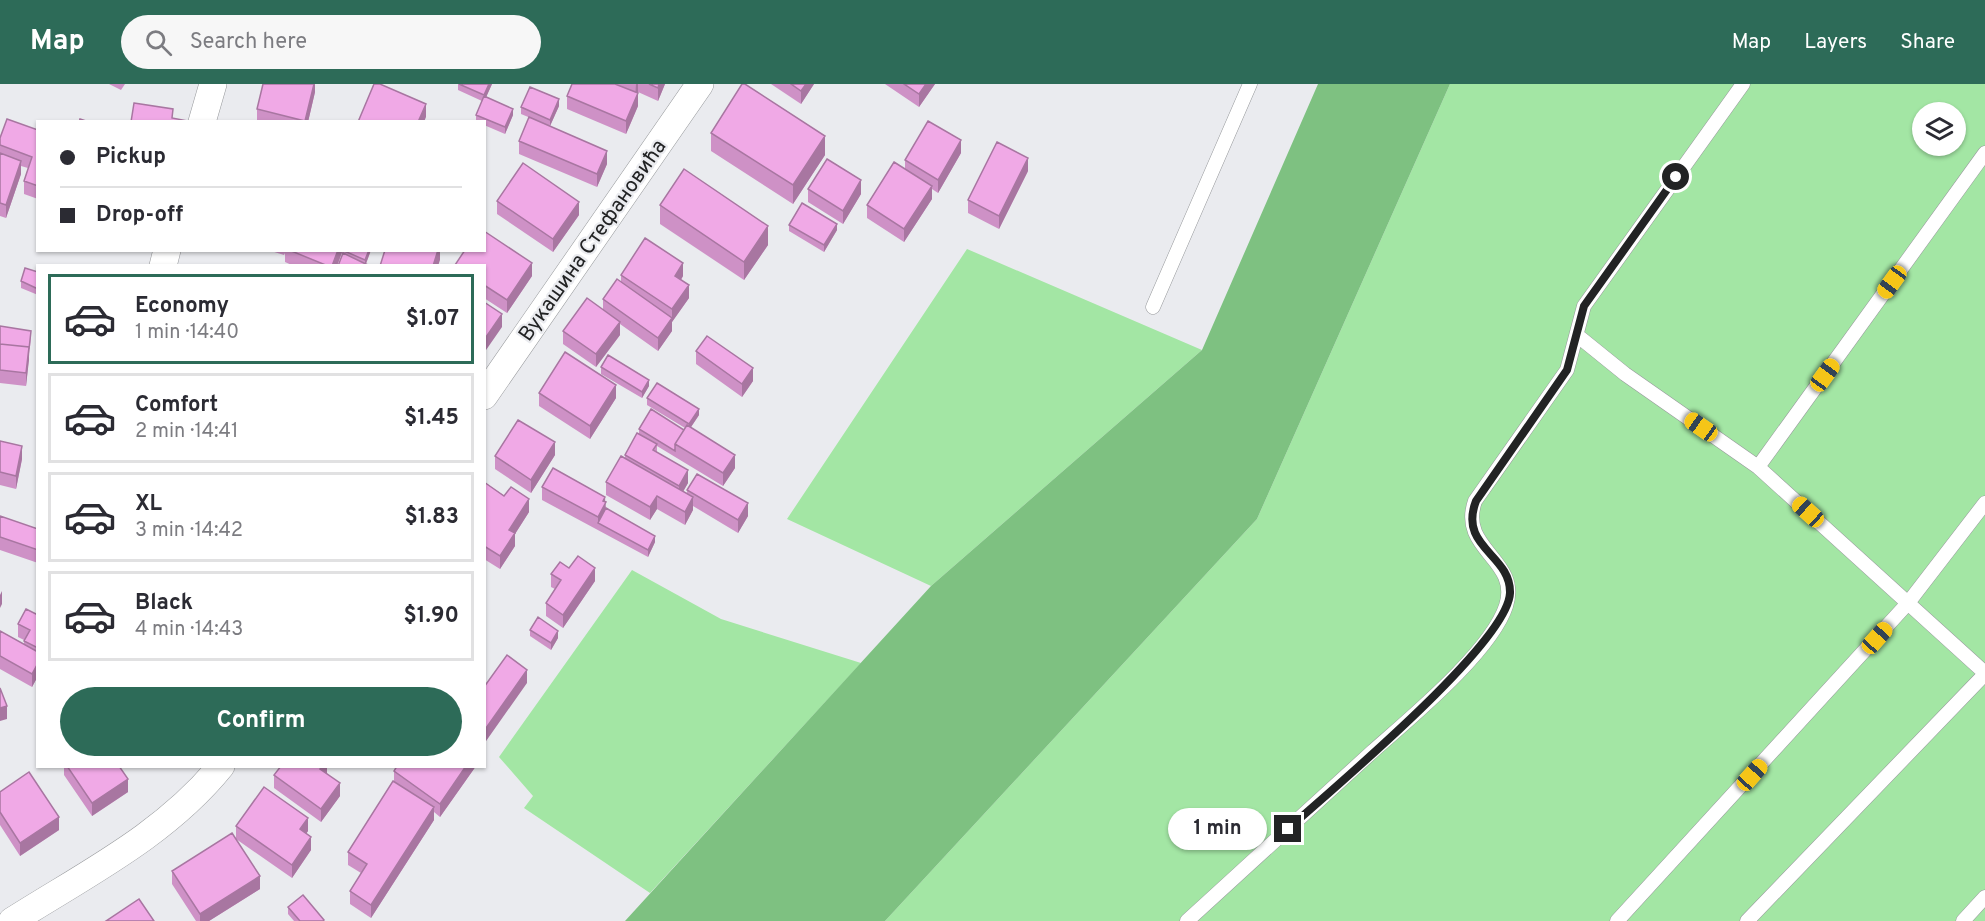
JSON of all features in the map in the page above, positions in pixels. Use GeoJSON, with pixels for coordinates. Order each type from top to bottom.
{"type":"FeatureCollection","features":[{"type":"Feature","properties":{"kind":"street"},"geometry":{"type":"LineString","coordinates":[[203,120],[213,84]]}},
{"type":"Feature","properties":{"kind":"street","name":"Вукашина Стефановића"},"geometry":{"type":"LineString","coordinates":[[486,393],[700,84]]}},
{"type":"Feature","properties":{"kind":"street"},"geometry":{"type":"LineString","coordinates":[[12,921],[160,827],[200,792],[219,768]]}},
{"type":"Feature","properties":{"kind":"lane"},"geometry":{"type":"LineString","coordinates":[[1187,921],[1455,676],[1496,626],[1510,592],[1506,575],[1472,530],[1471,514],[1476,501],[1567,370],[1578,336],[1584,306],[1743,84]]}},
{"type":"Feature","properties":{"kind":"lane"},"geometry":{"type":"LineString","coordinates":[[1153,307],[1244,86]]}},
{"type":"Feature","properties":{"kind":"lane"},"geometry":{"type":"LineString","coordinates":[[1758,467],[1985,153]]}},
{"type":"Feature","properties":{"kind":"lane"},"geometry":{"type":"LineString","coordinates":[[1578,336],[1625,374],[1758,467],[1985,674],[1747,921]]}},
{"type":"Feature","properties":{"kind":"lane"},"geometry":{"type":"LineString","coordinates":[[1617,921],[1908,603],[1985,503]]}},
{"type":"Feature","properties":{"kind":"lane"},"geometry":{"type":"LineString","coordinates":[[1963,921],[1985,897]]}},
{"type":"Feature","properties":{"kind":"green space"},"geometry":{"type":"Polygon","coordinates":[[[1318,84],[1450,84],[1257,519],[885,921],[625,921],[931,586],[1202,350],[1318,84]]]}},
{"type":"Feature","properties":{"kind":"green space"},"geometry":{"type":"Polygon","coordinates":[[[1450,84],[1985,84],[1985,921],[885,921],[1257,519],[1450,84]]]}},
{"type":"Feature","properties":{"kind":"green space"},"geometry":{"type":"Polygon","coordinates":[[[967,249],[1202,350],[931,586],[787,519],[967,249]]]}},
{"type":"Feature","properties":{"kind":"green space"},"geometry":{"type":"Polygon","coordinates":[[[632,570],[721,619],[861,663],[650,893],[524,808],[533,796],[499,757],[632,570]]]}},
{"type":"Feature","properties":{"kind":"building"},"geometry":{"type":"Polygon","coordinates":[[[263,84],[314,84],[305,120],[257,109],[263,84]]]}},
{"type":"Feature","properties":{"kind":"building"},"geometry":{"type":"Polygon","coordinates":[[[374,84],[380,84],[426,104],[419,120],[359,120],[374,84]]]}},
{"type":"Feature","properties":{"kind":"building"},"geometry":{"type":"Polygon","coordinates":[[[459,84],[489,84],[484,95],[459,84]]]}},
{"type":"Feature","properties":{"kind":"building"},"geometry":{"type":"Polygon","coordinates":[[[572,84],[615,84],[638,93],[626,121],[567,96],[572,84]]]}},
{"type":"Feature","properties":{"kind":"building"},"geometry":{"type":"Polygon","coordinates":[[[742,84],[825,136],[793,185],[711,133],[742,84]]]}},
{"type":"Feature","properties":{"kind":"building"},"geometry":{"type":"Polygon","coordinates":[[[791,84],[806,84],[801,91],[791,84]]]}},
{"type":"Feature","properties":{"kind":"building"},"geometry":{"type":"Polygon","coordinates":[[[904,84],[926,84],[919,94],[904,84]]]}},
{"type":"Feature","properties":{"kind":"building"},"geometry":{"type":"Polygon","coordinates":[[[530,87],[559,99],[550,120],[521,107],[530,87]]]}},
{"type":"Feature","properties":{"kind":"building"},"geometry":{"type":"Polygon","coordinates":[[[484,96],[513,109],[505,127],[476,115],[484,96]]]}},
{"type":"Feature","properties":{"kind":"building"},"geometry":{"type":"Polygon","coordinates":[[[134,103],[173,109],[172,118],[183,120],[131,120],[134,103]]]}},
{"type":"Feature","properties":{"kind":"building"},"geometry":{"type":"Polygon","coordinates":[[[529,117],[607,151],[597,174],[519,141],[529,117]]]}},
{"type":"Feature","properties":{"kind":"building"},"geometry":{"type":"Polygon","coordinates":[[[7,119],[36,129],[36,185],[24,181],[32,157],[0,145],[0,138],[7,119]]]}},
{"type":"Feature","properties":{"kind":"building"},"geometry":{"type":"Polygon","coordinates":[[[928,121],[961,140],[938,180],[905,160],[928,121]]]}},
{"type":"Feature","properties":{"kind":"building"},"geometry":{"type":"Polygon","coordinates":[[[997,142],[1028,158],[999,216],[968,200],[997,142]]]}},
{"type":"Feature","properties":{"kind":"building"},"geometry":{"type":"Polygon","coordinates":[[[0,153],[21,161],[6,205],[0,203],[0,153]]]}},
{"type":"Feature","properties":{"kind":"building"},"geometry":{"type":"Polygon","coordinates":[[[827,159],[861,180],[843,211],[808,189],[827,159]]]}},
{"type":"Feature","properties":{"kind":"building"},"geometry":{"type":"Polygon","coordinates":[[[894,162],[932,186],[904,229],[867,205],[894,162]]]}},
{"type":"Feature","properties":{"kind":"building"},"geometry":{"type":"Polygon","coordinates":[[[523,163],[579,202],[553,239],[497,201],[523,163]]]}},
{"type":"Feature","properties":{"kind":"building"},"geometry":{"type":"Polygon","coordinates":[[[684,169],[768,226],[744,262],[660,205],[684,169]]]}},
{"type":"Feature","properties":{"kind":"building"},"geometry":{"type":"Polygon","coordinates":[[[802,203],[837,224],[824,245],[789,225],[802,203]]]}},
{"type":"Feature","properties":{"kind":"building"},"geometry":{"type":"Polygon","coordinates":[[[486,232],[532,263],[507,300],[486,286],[486,264],[456,264],[464,252],[486,252],[486,232]]]}},
{"type":"Feature","properties":{"kind":"building"},"geometry":{"type":"Polygon","coordinates":[[[645,238],[683,263],[675,276],[689,285],[672,309],[621,275],[645,238]]]}},
{"type":"Feature","properties":{"kind":"building"},"geometry":{"type":"Polygon","coordinates":[[[294,252],[337,252],[333,264],[323,264],[294,252]]]}},
{"type":"Feature","properties":{"kind":"building"},"geometry":{"type":"Polygon","coordinates":[[[347,252],[368,252],[365,260],[347,252]]]}},
{"type":"Feature","properties":{"kind":"building"},"geometry":{"type":"Polygon","coordinates":[[[384,252],[437,252],[434,264],[381,264],[384,252]]]}},
{"type":"Feature","properties":{"kind":"building"},"geometry":{"type":"Polygon","coordinates":[[[343,253],[366,264],[339,264],[343,253]]]}},
{"type":"Feature","properties":{"kind":"building"},"geometry":{"type":"Polygon","coordinates":[[[25,268],[36,271],[36,288],[21,281],[25,268]]]}},
{"type":"Feature","properties":{"kind":"building"},"geometry":{"type":"Polygon","coordinates":[[[617,279],[672,318],[658,338],[603,299],[617,279]]]}},
{"type":"Feature","properties":{"kind":"building"},"geometry":{"type":"Polygon","coordinates":[[[587,298],[620,322],[596,354],[563,331],[587,298]]]}},
{"type":"Feature","properties":{"kind":"building"},"geometry":{"type":"Polygon","coordinates":[[[486,303],[502,314],[486,337],[486,303]]]}},
{"type":"Feature","properties":{"kind":"building"},"geometry":{"type":"Polygon","coordinates":[[[0,326],[31,331],[29,349],[29,347],[0,344],[0,326]]]}},
{"type":"Feature","properties":{"kind":"building"},"geometry":{"type":"Polygon","coordinates":[[[707,336],[753,368],[742,384],[696,351],[707,336]]]}},
{"type":"Feature","properties":{"kind":"building"},"geometry":{"type":"Polygon","coordinates":[[[0,344],[29,347],[26,373],[0,370],[0,344]]]}},
{"type":"Feature","properties":{"kind":"building"},"geometry":{"type":"Polygon","coordinates":[[[565,352],[616,385],[590,426],[539,393],[565,352]]]}},
{"type":"Feature","properties":{"kind":"building"},"geometry":{"type":"Polygon","coordinates":[[[608,355],[649,380],[642,392],[601,367],[608,355]]]}},
{"type":"Feature","properties":{"kind":"building"},"geometry":{"type":"Polygon","coordinates":[[[657,383],[699,409],[689,424],[647,398],[657,383]]]}},
{"type":"Feature","properties":{"kind":"building"},"geometry":{"type":"Polygon","coordinates":[[[651,409],[684,430],[675,444],[675,451],[639,429],[651,409]]]}},
{"type":"Feature","properties":{"kind":"building"},"geometry":{"type":"Polygon","coordinates":[[[518,420],[555,442],[531,480],[495,456],[518,420]]]}},
{"type":"Feature","properties":{"kind":"building"},"geometry":{"type":"Polygon","coordinates":[[[687,425],[735,455],[723,473],[675,444],[687,425]]]}},
{"type":"Feature","properties":{"kind":"building"},"geometry":{"type":"Polygon","coordinates":[[[637,433],[657,444],[653,450],[688,470],[679,486],[625,455],[637,433]]]}},
{"type":"Feature","properties":{"kind":"building"},"geometry":{"type":"Polygon","coordinates":[[[0,441],[22,446],[16,476],[0,472],[0,441]]]}},
{"type":"Feature","properties":{"kind":"building"},"geometry":{"type":"Polygon","coordinates":[[[621,456],[693,497],[685,512],[657,496],[650,507],[606,482],[621,456]]]}},
{"type":"Feature","properties":{"kind":"building"},"geometry":{"type":"Polygon","coordinates":[[[553,468],[605,497],[603,501],[606,502],[598,517],[542,487],[553,468]]]}},
{"type":"Feature","properties":{"kind":"building"},"geometry":{"type":"Polygon","coordinates":[[[697,474],[748,503],[738,520],[687,490],[697,474]]]}},
{"type":"Feature","properties":{"kind":"building"},"geometry":{"type":"Polygon","coordinates":[[[486,483],[504,496],[511,487],[529,499],[509,530],[515,533],[500,556],[486,547],[486,483]]]}},
{"type":"Feature","properties":{"kind":"building"},"geometry":{"type":"Polygon","coordinates":[[[606,508],[655,536],[648,550],[598,523],[606,508]]]}},
{"type":"Feature","properties":{"kind":"building"},"geometry":{"type":"Polygon","coordinates":[[[0,516],[36,528],[36,549],[0,537],[0,516]]]}},
{"type":"Feature","properties":{"kind":"building"},"geometry":{"type":"Polygon","coordinates":[[[578,556],[595,568],[563,615],[546,603],[561,580],[551,574],[560,562],[569,568],[578,556]]]}},
{"type":"Feature","properties":{"kind":"building"},"geometry":{"type":"Polygon","coordinates":[[[26,609],[36,614],[36,647],[24,641],[30,630],[18,624],[26,609]]]}},
{"type":"Feature","properties":{"kind":"building"},"geometry":{"type":"Polygon","coordinates":[[[538,617],[558,631],[551,643],[530,630],[538,617]]]}},
{"type":"Feature","properties":{"kind":"building"},"geometry":{"type":"Polygon","coordinates":[[[0,631],[36,651],[36,667],[32,674],[0,656],[0,631]]]}},
{"type":"Feature","properties":{"kind":"building"},"geometry":{"type":"Polygon","coordinates":[[[507,655],[527,670],[486,728],[486,684],[507,655]]]}},
{"type":"Feature","properties":{"kind":"building"},"geometry":{"type":"Polygon","coordinates":[[[0,688],[7,706],[0,708],[0,688]]]}},
{"type":"Feature","properties":{"kind":"building"},"geometry":{"type":"Polygon","coordinates":[[[68,768],[120,768],[128,779],[92,803],[68,768]]]}},
{"type":"Feature","properties":{"kind":"building"},"geometry":{"type":"Polygon","coordinates":[[[279,768],[321,768],[340,783],[321,809],[274,775],[279,768]]]}},
{"type":"Feature","properties":{"kind":"building"},"geometry":{"type":"Polygon","coordinates":[[[396,768],[465,768],[440,804],[394,771],[396,768]]]}},
{"type":"Feature","properties":{"kind":"building"},"geometry":{"type":"Polygon","coordinates":[[[29,772],[59,817],[20,843],[0,812],[0,792],[29,772]]]}},
{"type":"Feature","properties":{"kind":"building"},"geometry":{"type":"Polygon","coordinates":[[[393,781],[434,807],[371,905],[350,891],[367,864],[348,852],[393,781]]]}},
{"type":"Feature","properties":{"kind":"building"},"geometry":{"type":"Polygon","coordinates":[[[264,787],[308,818],[300,829],[311,837],[292,865],[236,826],[264,787]]]}},
{"type":"Feature","properties":{"kind":"building"},"geometry":{"type":"Polygon","coordinates":[[[232,833],[260,876],[200,914],[172,871],[232,833]]]}},
{"type":"Feature","properties":{"kind":"building"},"geometry":{"type":"Polygon","coordinates":[[[303,895],[323,921],[300,921],[288,907],[303,895]]]}},
{"type":"Feature","properties":{"kind":"building"},"geometry":{"type":"Polygon","coordinates":[[[139,899],[154,921],[106,921],[139,899]]]}},
{"type":"Feature","properties":{"kind":"route"},"geometry":{"type":"LineString","coordinates":[[1288,829],[1455,676],[1496,626],[1506,608],[1510,592],[1506,575],[1472,530],[1471,514],[1476,501],[1567,370],[1578,336],[1584,306],[1676,177]]}}]}
